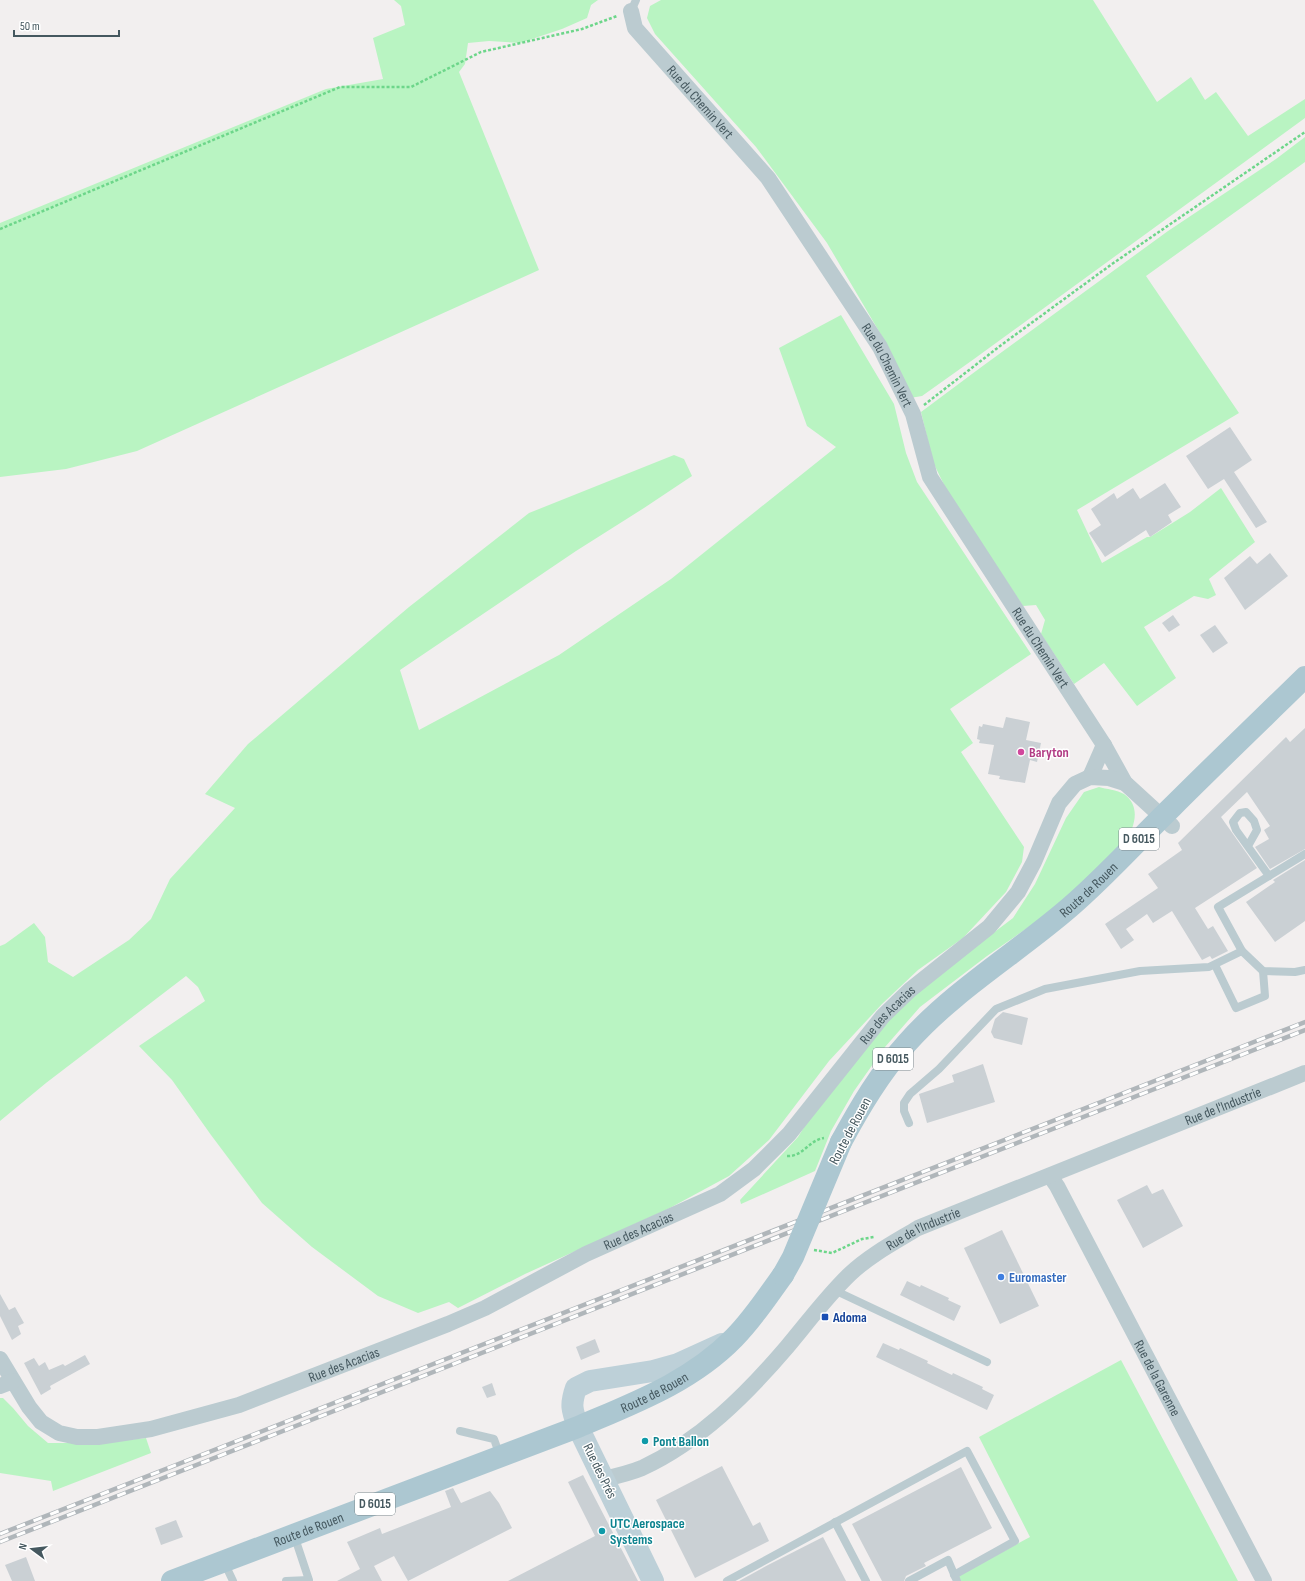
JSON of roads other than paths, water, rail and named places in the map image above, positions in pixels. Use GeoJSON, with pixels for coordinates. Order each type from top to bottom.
{"type":"FeatureCollection","features":[{"type":"Feature","properties":{"kind":"main road","name":"Route de Rouen"},"geometry":{"type":"LineString","coordinates":[[172,1581],[578,1427],[670,1387],[709,1360],[734,1338],[757,1312],[783,1275],[793,1257],[834,1140],[860,1107],[885,1069],[935,1014],[964,991],[1076,921],[1139,861],[1167,821],[1268,718],[1305,677]]}},
{"type":"Feature","properties":{"kind":"main road","name":"Route de Rouen"},"geometry":{"type":"LineString","coordinates":[[1167,821],[1305,697]]}},
{"type":"Feature","properties":{"kind":"main road","name":"Rue des Prés"},"geometry":{"type":"LineString","coordinates":[[653,1581],[578,1427],[573,1413],[572,1400],[576,1388],[590,1381],[653,1371],[678,1364],[734,1338]]}},
{"type":"Feature","properties":{"kind":"street","name":"Rue du Chemin Vert"},"geometry":{"type":"LineString","coordinates":[[634,5],[635,28],[768,178],[880,347],[913,414],[930,477],[1104,745],[1125,783],[1167,821]]}},
{"type":"Feature","properties":{"kind":"street"},"geometry":{"type":"LineString","coordinates":[[1104,745],[1090,777],[1108,778],[1125,783]]}},
{"type":"Feature","properties":{"kind":"street","name":"Rue des Acacias"},"geometry":{"type":"LineString","coordinates":[[0,1359],[7,1384],[41,1422],[59,1433],[77,1437],[98,1437],[151,1429],[239,1405],[448,1324],[485,1308],[586,1254],[720,1194],[754,1169],[789,1134],[883,1016],[910,990],[989,927],[1018,892],[1034,862],[1059,803],[1075,784],[1090,777]]}},
{"type":"Feature","properties":{"kind":"street","name":"Rue de l'Industrie"},"geometry":{"type":"LineString","coordinates":[[604,1479],[640,1469],[676,1450],[723,1414],[756,1381],[834,1290],[851,1273],[880,1250],[918,1228],[1305,1073]]}},
{"type":"Feature","properties":{"kind":"street","name":"Rue de la Garenne"},"geometry":{"type":"LineString","coordinates":[[1050,1176],[1057,1186],[1264,1581]]}},
{"type":"Feature","properties":{"kind":"lane"},"geometry":{"type":"LineString","coordinates":[[1248,846],[1269,876]]}},
{"type":"Feature","properties":{"kind":"lane"},"geometry":{"type":"LineString","coordinates":[[1305,854],[1218,907],[1242,951],[1263,971],[1295,972],[1305,970]]}},
{"type":"Feature","properties":{"kind":"lane"},"geometry":{"type":"LineString","coordinates":[[909,1123],[904,1111],[904,1103],[910,1094],[939,1070],[996,1009],[1045,989],[1140,972],[1209,967],[1242,951]]}},
{"type":"Feature","properties":{"kind":"lane"},"geometry":{"type":"LineString","coordinates":[[1215,965],[1236,1008],[1265,996],[1263,971]]}},
{"type":"Feature","properties":{"kind":"lane"},"geometry":{"type":"LineString","coordinates":[[834,1290],[987,1362]]}},
{"type":"Feature","properties":{"kind":"lane"},"geometry":{"type":"LineString","coordinates":[[460,1431],[494,1439],[500,1456]]}},
{"type":"Feature","properties":{"kind":"lane"},"geometry":{"type":"LineString","coordinates":[[727,1581],[966,1451],[1015,1541],[956,1578],[948,1560],[910,1581]]}},
{"type":"Feature","properties":{"kind":"lane"},"geometry":{"type":"LineString","coordinates":[[835,1522],[866,1581]]}},
{"type":"Feature","properties":{"kind":"lane"},"geometry":{"type":"LineString","coordinates":[[286,1581],[308,1580],[294,1535]]}},
{"type":"Feature","properties":{"kind":"lane"},"geometry":{"type":"LineString","coordinates":[[224,1561],[233,1581]]}},
{"type":"Feature","properties":{"kind":"railway"},"geometry":{"type":"LineString","coordinates":[[0,1534],[1305,1022]]}},
{"type":"Feature","properties":{"kind":"railway"},"geometry":{"type":"LineString","coordinates":[[0,1542],[1305,1030]]}},
{"type":"Feature","properties":{"kind":"place","name":"Baryton"},"geometry":{"type":"Point","coordinates":[1021,752]}},
{"type":"Feature","properties":{"kind":"place","name":"Euromaster"},"geometry":{"type":"Point","coordinates":[1001,1277]}},
{"type":"Feature","properties":{"kind":"place","name":"Adoma"},"geometry":{"type":"Point","coordinates":[825,1317]}},
{"type":"Feature","properties":{"kind":"place","name":"Pont Ballon"},"geometry":{"type":"Point","coordinates":[645,1441]}},
{"type":"Feature","properties":{"kind":"place","name":"UTC Aerospace Systems"},"geometry":{"type":"Point","coordinates":[602,1531]}}]}
